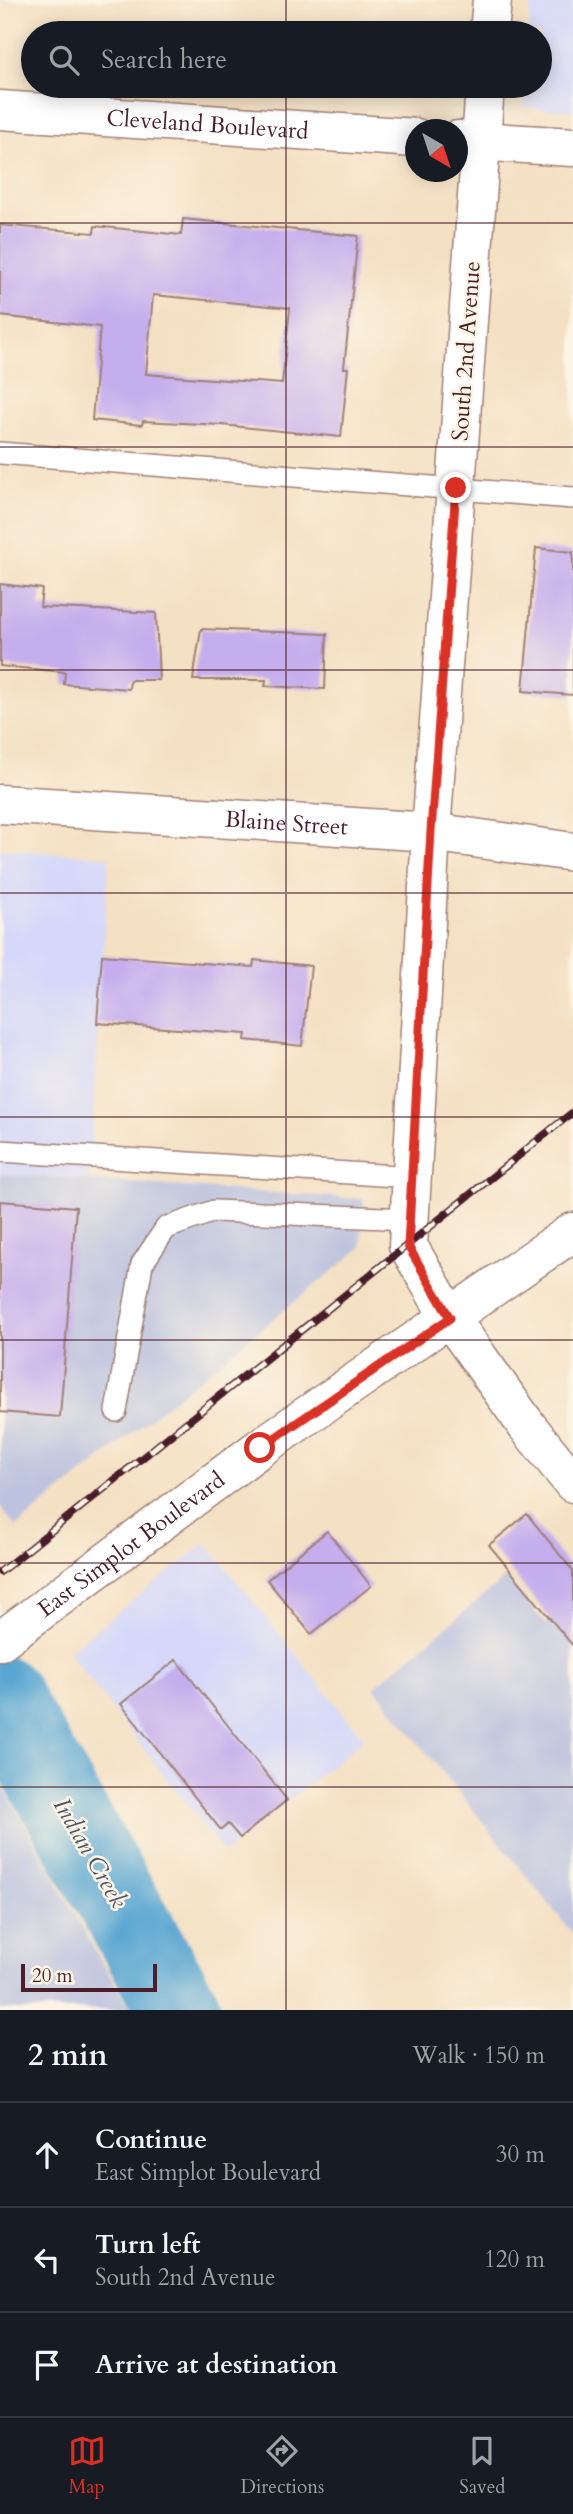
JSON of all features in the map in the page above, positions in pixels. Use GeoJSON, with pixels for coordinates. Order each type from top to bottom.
{"type":"FeatureCollection","features":[{"type":"Feature","properties":{"kind":"street"},"geometry":{"type":"LineString","coordinates":[[490,21],[492,0]]}},
{"type":"Feature","properties":{"kind":"street","name":"South 2nd Avenue"},"geometry":{"type":"LineString","coordinates":[[482,98],[469,141],[456,488],[431,831],[408,1246],[450,1318],[527,1426],[573,1483]]}},
{"type":"Feature","properties":{"kind":"street","name":"Cleveland Boulevard"},"geometry":{"type":"LineString","coordinates":[[0,110],[405,137]]}},
{"type":"Feature","properties":{"kind":"street"},"geometry":{"type":"LineString","coordinates":[[469,141],[573,147]]}},
{"type":"Feature","properties":{"kind":"street","name":"Blaine Street"},"geometry":{"type":"LineString","coordinates":[[0,804],[431,831],[573,852]]}},
{"type":"Feature","properties":{"kind":"street","name":"East Simplot Boulevard"},"geometry":{"type":"LineString","coordinates":[[0,1641],[260,1448],[573,1232]]}},
{"type":"Feature","properties":{"kind":"lane"},"geometry":{"type":"LineString","coordinates":[[0,453],[573,498]]}},
{"type":"Feature","properties":{"kind":"lane"},"geometry":{"type":"LineString","coordinates":[[0,1151],[412,1177]]}},
{"type":"Feature","properties":{"kind":"lane"},"geometry":{"type":"LineString","coordinates":[[116,1411],[142,1264],[166,1228],[214,1210],[409,1219]]}},
{"type":"Feature","properties":{"kind":"shaded area"},"geometry":{"type":"Polygon","coordinates":[[[531,0],[573,0],[573,111],[524,107],[524,98],[552,98],[552,21],[530,21],[531,0]]]}},
{"type":"Feature","properties":{"kind":"shaded area"},"geometry":{"type":"Polygon","coordinates":[[[0,849],[109,857],[89,1180],[0,1174],[0,849]]]}},
{"type":"Feature","properties":{"kind":"shaded area"},"geometry":{"type":"Polygon","coordinates":[[[0,1174],[364,1199],[361,1248],[16,1527],[0,1507],[0,1174]]]}},
{"type":"Feature","properties":{"kind":"shaded area"},"geometry":{"type":"Polygon","coordinates":[[[206,1543],[364,1739],[224,1853],[68,1652],[206,1543]]]}},
{"type":"Feature","properties":{"kind":"shaded area"},"geometry":{"type":"Polygon","coordinates":[[[506,1577],[546,1624],[573,1602],[573,1934],[374,1687],[506,1577]]]}},
{"type":"Feature","properties":{"kind":"shaded area"},"geometry":{"type":"Polygon","coordinates":[[[0,1781],[102,1963],[132,2010],[0,2010],[0,1781]]]}},
{"type":"Feature","properties":{"kind":"building"},"geometry":{"type":"Polygon","coordinates":[[[183,219],[358,236],[344,368],[348,368],[341,437],[222,425],[143,421],[142,425],[92,420],[100,327],[0,316],[0,225],[94,233],[95,226],[181,235],[183,219]],[[153,295],[146,374],[282,384],[290,308],[153,295]]]}},
{"type":"Feature","properties":{"kind":"building"},"geometry":{"type":"Polygon","coordinates":[[[536,548],[573,552],[573,695],[523,691],[536,548]]]}},
{"type":"Feature","properties":{"kind":"building"},"geometry":{"type":"Polygon","coordinates":[[[0,584],[42,589],[40,607],[156,613],[159,680],[130,680],[129,689],[64,684],[65,672],[0,666],[0,584]]]}},
{"type":"Feature","properties":{"kind":"building"},"geometry":{"type":"Polygon","coordinates":[[[201,629],[327,634],[325,689],[265,686],[266,680],[193,680],[201,629]]]}},
{"type":"Feature","properties":{"kind":"building"},"geometry":{"type":"Polygon","coordinates":[[[102,955],[253,967],[254,960],[311,966],[302,1046],[245,1040],[246,1034],[97,1023],[102,955]]]}},
{"type":"Feature","properties":{"kind":"building"},"geometry":{"type":"Polygon","coordinates":[[[0,1201],[76,1207],[60,1417],[0,1412],[0,1201]]]}},
{"type":"Feature","properties":{"kind":"building"},"geometry":{"type":"Polygon","coordinates":[[[527,1514],[573,1571],[573,1646],[489,1545],[527,1514]]]}},
{"type":"Feature","properties":{"kind":"building"},"geometry":{"type":"Polygon","coordinates":[[[327,1531],[371,1586],[311,1634],[267,1580],[327,1531]]]}},
{"type":"Feature","properties":{"kind":"building"},"geometry":{"type":"Polygon","coordinates":[[[176,1660],[287,1800],[240,1838],[228,1824],[221,1830],[121,1704],[176,1660]]]}},
{"type":"Feature","properties":{"kind":"waterway","name":"Indian Creek"},"geometry":{"type":"LineString","coordinates":[[0,1696],[180,2010]]}},
{"type":"Feature","properties":{"kind":"railway"},"geometry":{"type":"LineString","coordinates":[[0,1572],[573,1112]]}},
{"type":"Feature","properties":{"kind":"route"},"geometry":{"type":"LineString","coordinates":[[260,1448],[450,1318],[408,1246],[431,831],[456,488]]}}]}
